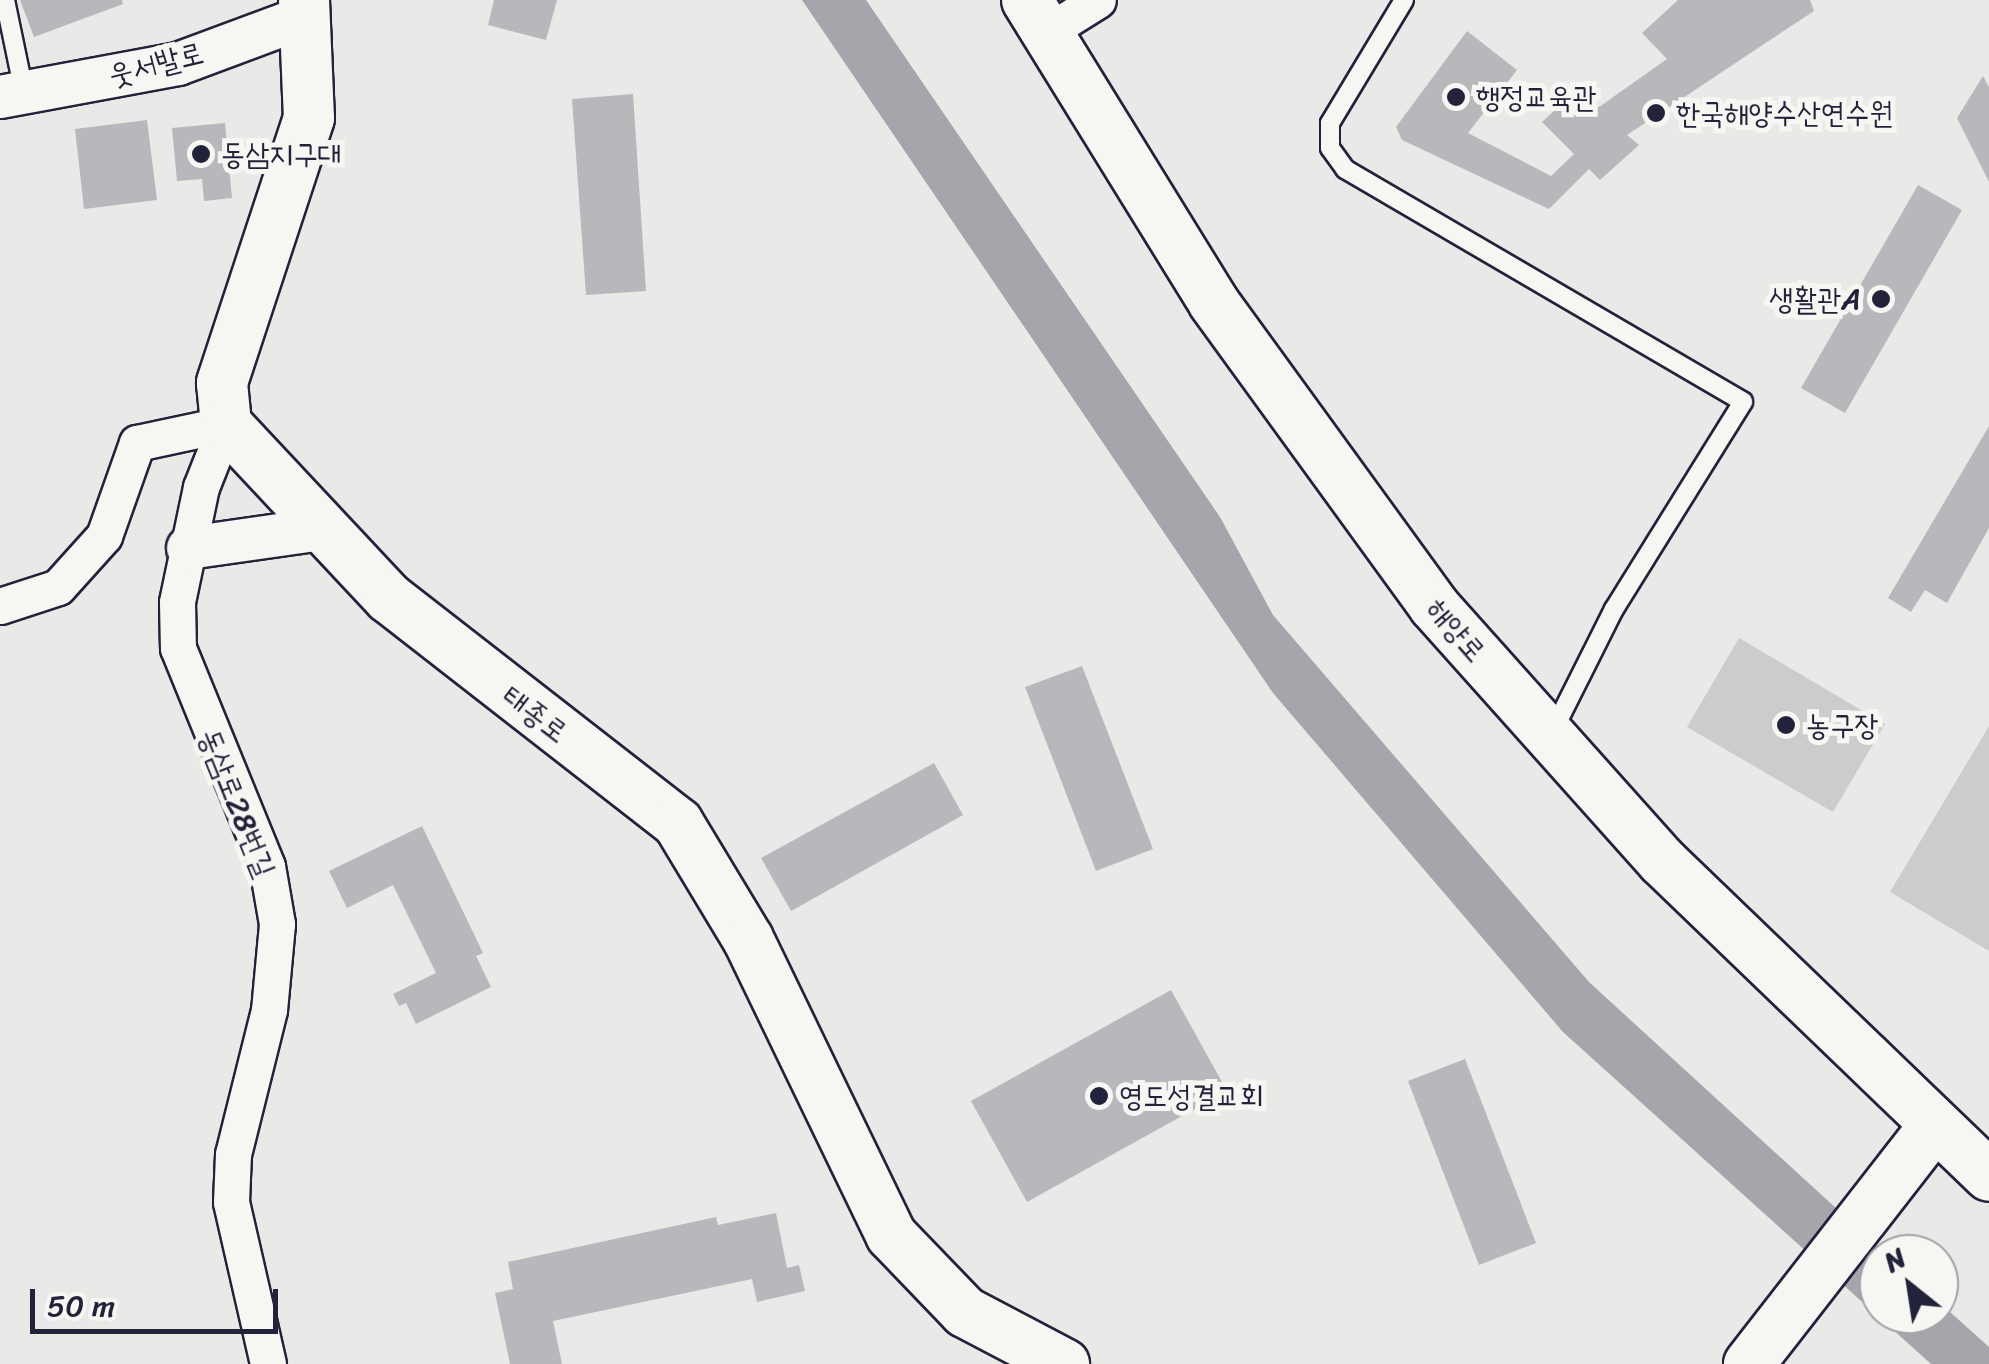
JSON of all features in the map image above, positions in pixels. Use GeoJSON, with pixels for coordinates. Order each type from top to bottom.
{"type":"FeatureCollection","features":[{"type":"Feature","properties":{"kind":"main road"},"geometry":{"type":"LineString","coordinates":[[226,424],[222,383],[309,118],[306,8]]}},
{"type":"Feature","properties":{"kind":"main road","name":"해양로"},"geometry":{"type":"LineString","coordinates":[[1037,16],[1214,303],[1434,606],[1662,861],[1989,1176]]}},
{"type":"Feature","properties":{"kind":"main road","name":"태종로"},"geometry":{"type":"LineString","coordinates":[[226,424],[320,529],[403,610],[678,823],[748,939],[892,1236],[964,1312],[1064,1364]]}},
{"type":"Feature","properties":{"kind":"main road"},"geometry":{"type":"LineString","coordinates":[[1749,1364],[1934,1126]]}},
{"type":"Feature","properties":{"kind":"street"},"geometry":{"type":"LineString","coordinates":[[1037,16],[1098,0]]}},
{"type":"Feature","properties":{"kind":"street","name":"웃서발로"},"geometry":{"type":"LineString","coordinates":[[12,95],[178,64],[306,8]]}},
{"type":"Feature","properties":{"kind":"street"},"geometry":{"type":"LineString","coordinates":[[0,606],[58,586],[104,536],[137,443],[226,424]]}},
{"type":"Feature","properties":{"kind":"street","name":"동삼로28번길"},"geometry":{"type":"LineString","coordinates":[[226,424],[201,487],[177,602],[178,648],[268,866],[277,924],[269,1010],[233,1154],[231,1202],[268,1364]]}},
{"type":"Feature","properties":{"kind":"street"},"geometry":{"type":"LineString","coordinates":[[188,548],[320,529]]}},
{"type":"Feature","properties":{"kind":"lane"},"geometry":{"type":"LineString","coordinates":[[5,0],[12,95]]}},
{"type":"Feature","properties":{"kind":"lane"},"geometry":{"type":"LineString","coordinates":[[1404,0],[1330,123],[1330,148],[1346,169],[1743,402],[1614,609],[1550,736]]}},
{"type":"Feature","properties":{"kind":"shaded area"},"geometry":{"type":"Polygon","coordinates":[[[802,0],[866,0],[1220,517],[1273,615],[1589,982],[1864,1234],[1859,1234],[1859,1299],[1563,1032],[1273,693],[802,0]]]}},
{"type":"Feature","properties":{"kind":"shaded area","name":"농구장"},"geometry":{"type":"Polygon","coordinates":[[[1739,638],[1885,724],[1833,812],[1687,727],[1739,638]]]}},
{"type":"Feature","properties":{"kind":"shaded area"},"geometry":{"type":"Polygon","coordinates":[[[1989,726],[1989,951],[1890,892],[1989,726]]]}},
{"type":"Feature","properties":{"kind":"shaded area"},"geometry":{"type":"Polygon","coordinates":[[[1959,1320],[1989,1347],[1989,1364],[1931,1364],[1898,1334],[1959,1334],[1959,1320]]]}},
{"type":"Feature","properties":{"kind":"building"},"geometry":{"type":"Polygon","coordinates":[[[20,0],[122,0],[123,4],[34,37],[20,0]]]}},
{"type":"Feature","properties":{"kind":"building"},"geometry":{"type":"Polygon","coordinates":[[[494,0],[557,0],[546,40],[488,25],[494,0]]]}},
{"type":"Feature","properties":{"kind":"building","name":"행정교육관"},"geometry":{"type":"Polygon","coordinates":[[[1678,0],[1810,0],[1814,11],[1627,135],[1639,145],[1600,180],[1589,169],[1549,209],[1402,140],[1396,127],[1467,31],[1517,70],[1468,133],[1551,176],[1574,154],[1542,122],[1579,88],[1599,107],[1667,59],[1642,33],[1678,0]]]}},
{"type":"Feature","properties":{"kind":"building"},"geometry":{"type":"Polygon","coordinates":[[[1983,76],[1989,87],[1989,182],[1957,118],[1983,76]]]}},
{"type":"Feature","properties":{"kind":"building"},"geometry":{"type":"Polygon","coordinates":[[[633,94],[646,291],[586,295],[572,99],[633,94]]]}},
{"type":"Feature","properties":{"kind":"building"},"geometry":{"type":"Polygon","coordinates":[[[147,120],[157,200],[84,209],[75,129],[147,120]]]}},
{"type":"Feature","properties":{"kind":"building","name":"동삼지구대"},"geometry":{"type":"Polygon","coordinates":[[[225,123],[232,198],[204,201],[202,179],[177,181],[172,128],[225,123]]]}},
{"type":"Feature","properties":{"kind":"building","name":"생활관A"},"geometry":{"type":"Polygon","coordinates":[[[1918,185],[1962,210],[1845,413],[1801,388],[1918,185]]]}},
{"type":"Feature","properties":{"kind":"building"},"geometry":{"type":"Polygon","coordinates":[[[1989,426],[1989,528],[1947,603],[1925,590],[1911,612],[1888,598],[1989,426]]]}},
{"type":"Feature","properties":{"kind":"building"},"geometry":{"type":"Polygon","coordinates":[[[1082,666],[1153,849],[1096,871],[1025,687],[1082,666]]]}},
{"type":"Feature","properties":{"kind":"building"},"geometry":{"type":"Polygon","coordinates":[[[934,763],[963,815],[791,911],[761,858],[934,763]]]}},
{"type":"Feature","properties":{"kind":"building"},"geometry":{"type":"Polygon","coordinates":[[[422,826],[483,953],[476,956],[491,987],[416,1024],[406,1003],[399,1006],[393,994],[436,973],[393,885],[347,908],[329,871],[422,826]]]}},
{"type":"Feature","properties":{"kind":"building","name":"영도성결교회"},"geometry":{"type":"Polygon","coordinates":[[[1171,990],[1227,1091],[1027,1202],[971,1101],[1171,990]]]}},
{"type":"Feature","properties":{"kind":"building"},"geometry":{"type":"Polygon","coordinates":[[[1465,1059],[1536,1243],[1479,1265],[1408,1081],[1465,1059]]]}},
{"type":"Feature","properties":{"kind":"building"},"geometry":{"type":"Polygon","coordinates":[[[776,1213],[787,1268],[799,1265],[805,1291],[757,1302],[752,1279],[553,1321],[562,1364],[510,1364],[495,1293],[513,1289],[508,1262],[716,1217],[718,1225],[776,1213]]]}},
{"type":"Feature","properties":{"kind":"place","name":"행정교육관"},"geometry":{"type":"Point","coordinates":[1456,97]}},
{"type":"Feature","properties":{"kind":"place","name":"한국해양수산연수원"},"geometry":{"type":"Point","coordinates":[1656,113]}},
{"type":"Feature","properties":{"kind":"place","name":"동삼지구대"},"geometry":{"type":"Point","coordinates":[201,154]}},
{"type":"Feature","properties":{"kind":"place","name":"생활관A"},"geometry":{"type":"Point","coordinates":[1881,299]}},
{"type":"Feature","properties":{"kind":"place","name":"농구장"},"geometry":{"type":"Point","coordinates":[1786,725]}},
{"type":"Feature","properties":{"kind":"place","name":"영도성결교회"},"geometry":{"type":"Point","coordinates":[1099,1096]}}]}
